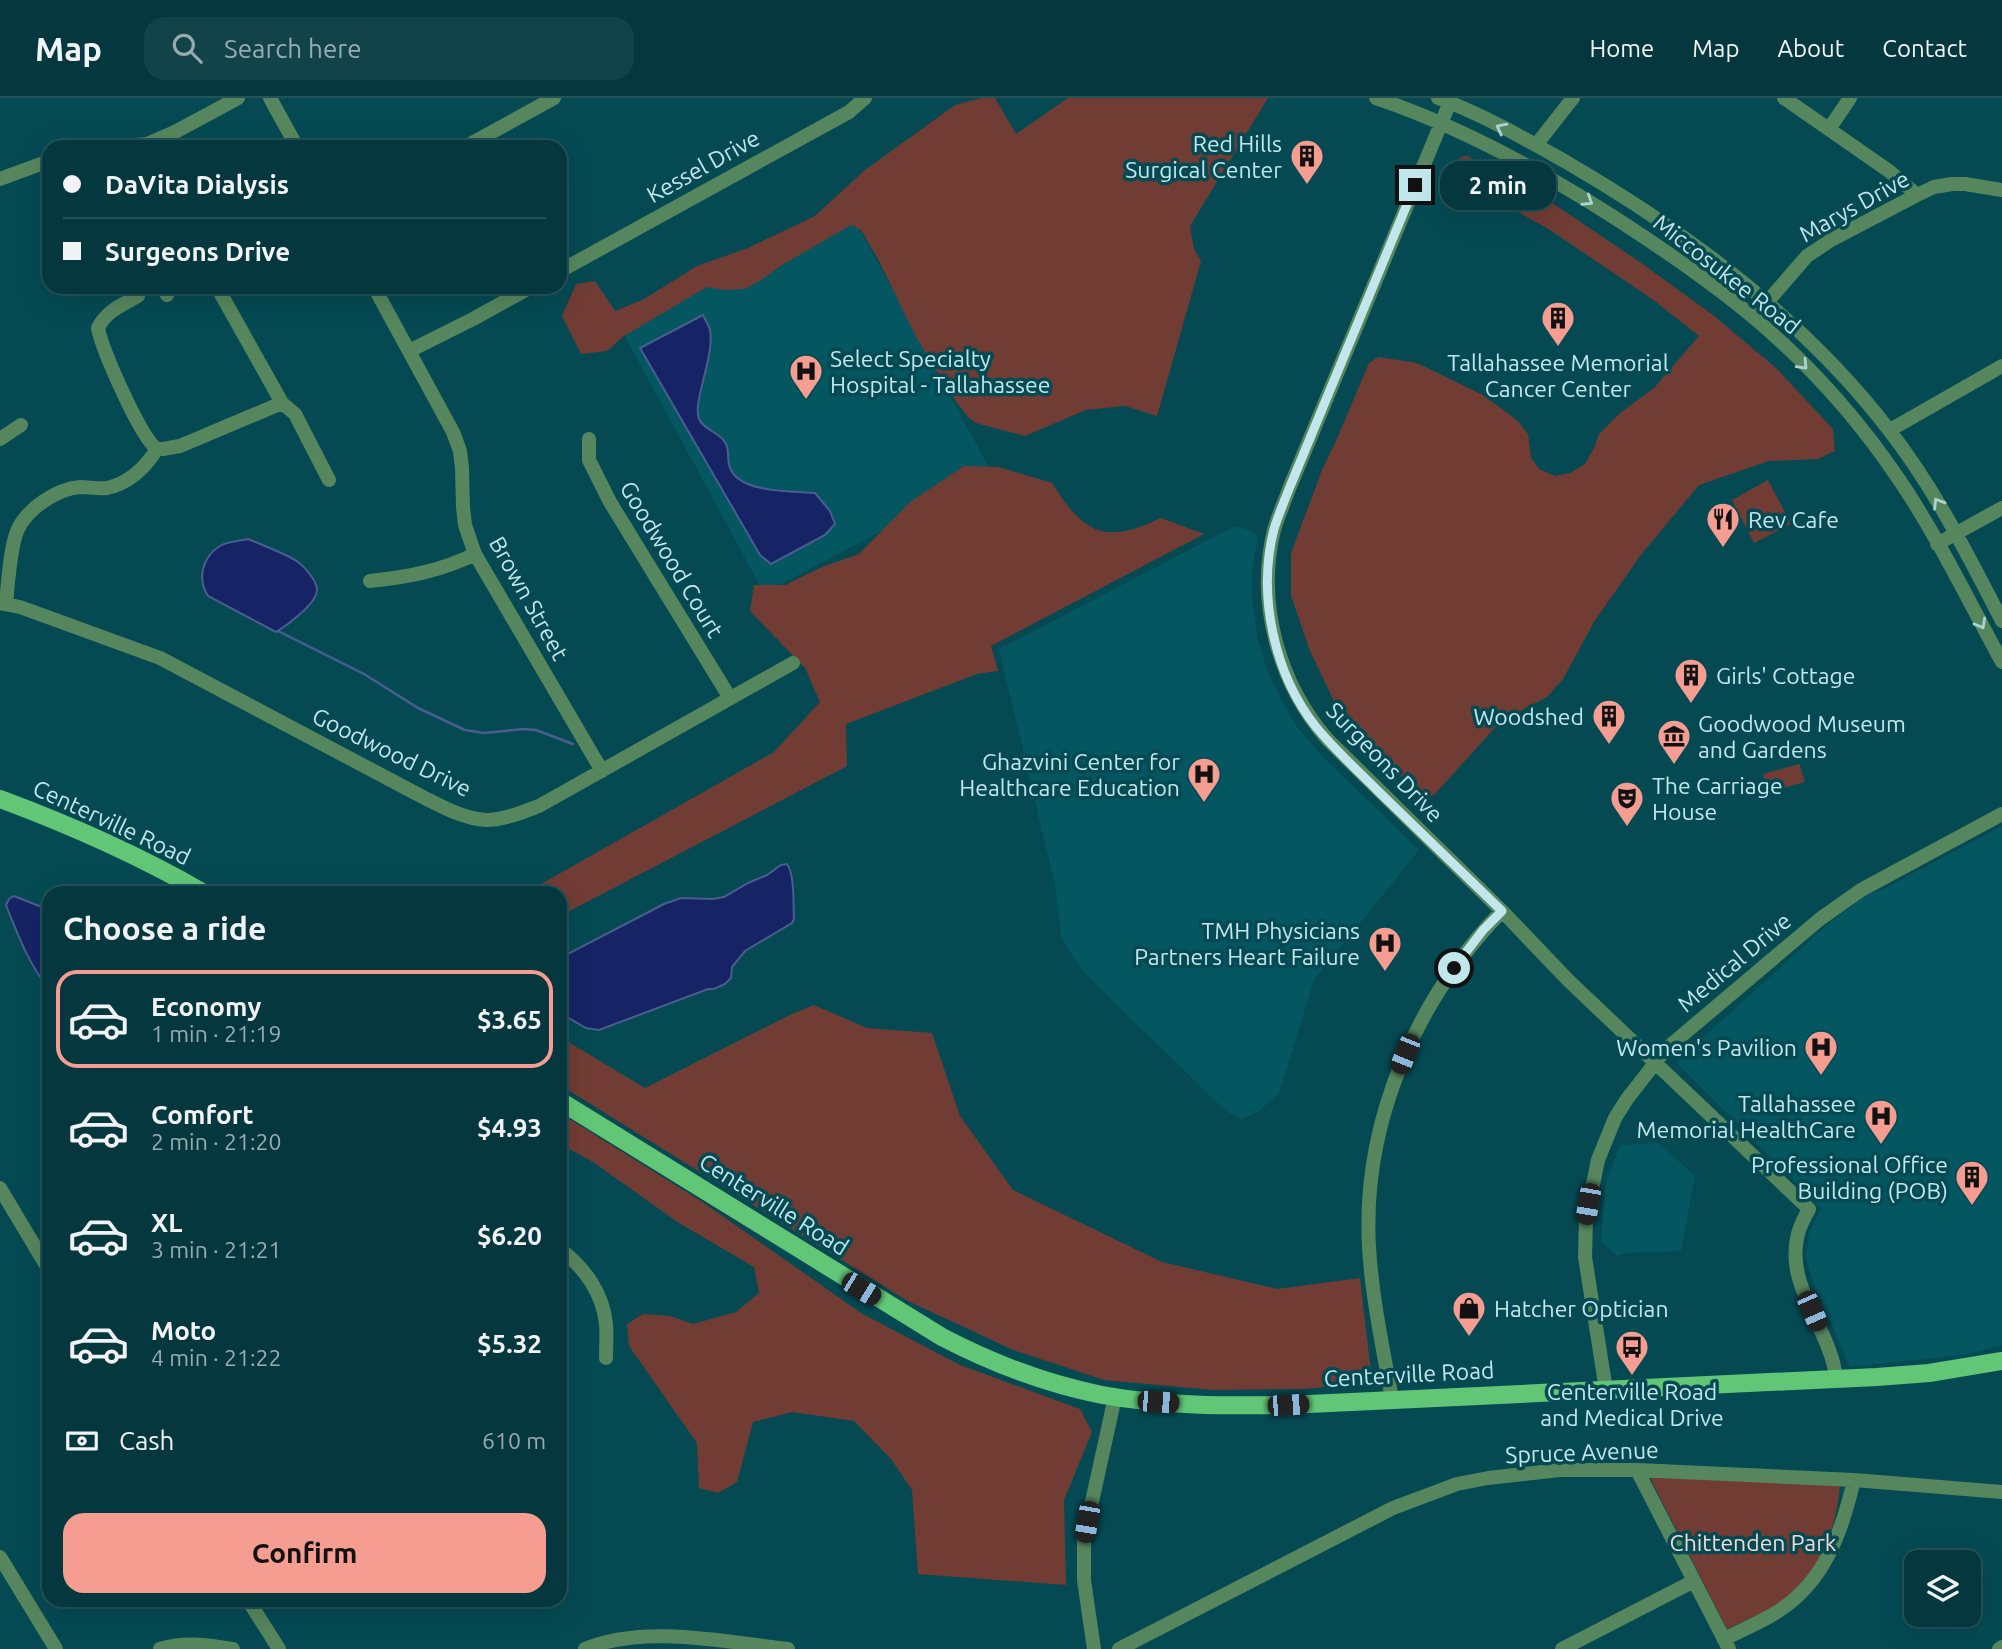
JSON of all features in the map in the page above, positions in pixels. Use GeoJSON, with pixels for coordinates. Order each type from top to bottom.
{"type":"FeatureCollection","features":[{"type":"Feature","properties":{"kind":"main road","name":"Centerville Road"},"geometry":{"type":"LineString","coordinates":[[0,799],[134,855],[191,886]]}},
{"type":"Feature","properties":{"kind":"main road","name":"Centerville Road"},"geometry":{"type":"LineString","coordinates":[[567,1105],[942,1338],[994,1362],[1034,1376],[1115,1397],[1183,1404],[1242,1406],[1929,1373],[2002,1361]]}},
{"type":"Feature","properties":{"kind":"street"},"geometry":{"type":"LineString","coordinates":[[156,140],[238,98]]}},
{"type":"Feature","properties":{"kind":"street"},"geometry":{"type":"LineString","coordinates":[[270,98],[293,140]]}},
{"type":"Feature","properties":{"kind":"street"},"geometry":{"type":"LineString","coordinates":[[478,140],[554,98]]}},
{"type":"Feature","properties":{"kind":"street","name":"Kessel Drive"},"geometry":{"type":"LineString","coordinates":[[567,267],[849,111],[865,98]]}},
{"type":"Feature","properties":{"kind":"street","name":"Miccosukee Road"},"geometry":{"type":"LineString","coordinates":[[1376,98],[1441,123],[1566,187],[1674,258],[1754,318],[1816,377],[1898,477],[2002,662]]}},
{"type":"Feature","properties":{"kind":"street"},"geometry":{"type":"LineString","coordinates":[[1536,145],[1573,98]]}},
{"type":"Feature","properties":{"kind":"street"},"geometry":{"type":"LineString","coordinates":[[1784,98],[1905,183],[1917,195]]}},
{"type":"Feature","properties":{"kind":"street"},"geometry":{"type":"LineString","coordinates":[[1829,129],[1850,98]]}},
{"type":"Feature","properties":{"kind":"street","name":"Miccosukee Road"},"geometry":{"type":"LineString","coordinates":[[1444,100],[1536,145],[1636,205],[1741,280],[1811,342],[1848,380],[1915,466],[1956,533],[2002,621]]}},
{"type":"Feature","properties":{"kind":"street","name":"Surgeons Drive"},"geometry":{"type":"LineString","coordinates":[[1444,100],[1441,123],[1278,519],[1269,559],[1269,612],[1278,650],[1288,679],[1315,726],[1568,980],[1809,1209],[1798,1233],[1798,1273],[1834,1364],[1836,1378]]}},
{"type":"Feature","properties":{"kind":"street"},"geometry":{"type":"LineString","coordinates":[[0,179],[42,164]]}},
{"type":"Feature","properties":{"kind":"street","name":"Marys Drive"},"geometry":{"type":"LineString","coordinates":[[1754,318],[1807,256],[1917,195],[1934,187],[1952,184],[2002,190]]}},
{"type":"Feature","properties":{"kind":"street"},"geometry":{"type":"LineString","coordinates":[[221,294],[282,403],[295,414],[329,480]]}},
{"type":"Feature","properties":{"kind":"street","name":"Brown Street"},"geometry":{"type":"LineString","coordinates":[[378,294],[449,423],[460,452],[465,525],[475,554],[602,771]]}},
{"type":"Feature","properties":{"kind":"street"},"geometry":{"type":"LineString","coordinates":[[409,351],[518,294]]}},
{"type":"Feature","properties":{"kind":"street"},"geometry":{"type":"LineString","coordinates":[[138,296],[109,312],[98,328],[113,368],[152,446],[157,449],[180,446],[282,403]]}},
{"type":"Feature","properties":{"kind":"street"},"geometry":{"type":"LineString","coordinates":[[1889,430],[2002,366]]}},
{"type":"Feature","properties":{"kind":"street"},"geometry":{"type":"LineString","coordinates":[[0,439],[21,425]]}},
{"type":"Feature","properties":{"kind":"street","name":"Goodwood Court"},"geometry":{"type":"LineString","coordinates":[[589,439],[589,460],[610,502],[730,698]]}},
{"type":"Feature","properties":{"kind":"street"},"geometry":{"type":"LineString","coordinates":[[1871,442],[1896,449],[1915,466]]}},
{"type":"Feature","properties":{"kind":"street"},"geometry":{"type":"LineString","coordinates":[[3,604],[15,538],[23,521],[44,502],[70,489],[106,488],[133,477],[157,449]]}},
{"type":"Feature","properties":{"kind":"street"},"geometry":{"type":"LineString","coordinates":[[1937,544],[2002,508]]}},
{"type":"Feature","properties":{"kind":"street"},"geometry":{"type":"LineString","coordinates":[[370,580],[418,575],[455,564],[475,554]]}},
{"type":"Feature","properties":{"kind":"street"},"geometry":{"type":"LineString","coordinates":[[1965,594],[1983,584]]}},
{"type":"Feature","properties":{"kind":"street","name":"Goodwood Drive"},"geometry":{"type":"LineString","coordinates":[[3,604],[20,607],[160,658],[441,806],[486,820],[518,814],[539,806],[793,663]]}},
{"type":"Feature","properties":{"kind":"street","name":"Medical Drive"},"geometry":{"type":"LineString","coordinates":[[1606,1390],[1585,1257],[1586,1218],[1594,1172],[1615,1118],[1627,1099],[1665,1049],[1784,948],[1849,898],[2002,814]]}},
{"type":"Feature","properties":{"kind":"street"},"geometry":{"type":"LineString","coordinates":[[1392,1399],[1375,1305],[1369,1247],[1372,1179],[1377,1145],[1394,1082],[1419,1024],[1461,957],[1502,911]]}},
{"type":"Feature","properties":{"kind":"street"},"geometry":{"type":"LineString","coordinates":[[0,1188],[42,1258]]}},
{"type":"Feature","properties":{"kind":"street"},"geometry":{"type":"LineString","coordinates":[[567,1255],[581,1268],[594,1286],[603,1306],[606,1358]]}},
{"type":"Feature","properties":{"kind":"street"},"geometry":{"type":"LineString","coordinates":[[1094,1649],[1084,1580],[1084,1538],[1115,1397]]}},
{"type":"Feature","properties":{"kind":"street"},"geometry":{"type":"LineString","coordinates":[[1637,1470],[1727,1644],[1804,1591],[1834,1546],[1845,1517],[1854,1480]]}},
{"type":"Feature","properties":{"kind":"street","name":"Spruce Avenue"},"geometry":{"type":"LineString","coordinates":[[1119,1649],[1394,1508],[1457,1484],[1488,1478],[1535,1472],[1637,1470],[1854,1480],[2002,1492]]}},
{"type":"Feature","properties":{"kind":"street"},"geometry":{"type":"LineString","coordinates":[[0,1557],[57,1649]]}},
{"type":"Feature","properties":{"kind":"street"},"geometry":{"type":"LineString","coordinates":[[1562,1649],[1694,1581]]}},
{"type":"Feature","properties":{"kind":"street"},"geometry":{"type":"LineString","coordinates":[[252,1607],[279,1649]]}},
{"type":"Feature","properties":{"kind":"street"},"geometry":{"type":"LineString","coordinates":[[585,1649],[636,1636],[691,1644],[788,1649]]}},
{"type":"Feature","properties":{"kind":"street"},"geometry":{"type":"LineString","coordinates":[[160,1649],[195,1644],[233,1649]]}},
{"type":"Feature","properties":{"kind":"shaded area","name":"Select Specialty Hospital - Tallahassee"},"geometry":{"type":"Polygon","coordinates":[[[847,206],[992,473],[764,593],[621,329],[847,206]]]}},
{"type":"Feature","properties":{"kind":"shaded area"},"geometry":{"type":"Polygon","coordinates":[[[703,315],[711,341],[698,402],[701,423],[724,440],[731,470],[737,478],[756,487],[815,493],[830,511],[835,524],[825,535],[771,564],[760,555],[640,348],[703,315]]]}},
{"type":"Feature","properties":{"kind":"shaded area","name":"Ghazvini Center for Healthcare Education"},"geometry":{"type":"Polygon","coordinates":[[[1235,526],[1250,530],[1258,536],[1252,570],[1252,600],[1258,640],[1268,673],[1283,703],[1297,727],[1324,758],[1419,850],[1314,980],[1279,1093],[1258,1112],[1241,1119],[1226,1111],[1084,973],[1061,937],[1056,890],[999,649],[1235,526]]]}},
{"type":"Feature","properties":{"kind":"shaded area"},"geometry":{"type":"Polygon","coordinates":[[[248,539],[298,562],[316,585],[316,595],[307,607],[276,632],[208,596],[203,583],[205,562],[214,551],[223,544],[248,539]]]}},
{"type":"Feature","properties":{"kind":"shaded area","name":"Tallahassee Memorial HealthCare"},"geometry":{"type":"Polygon","coordinates":[[[2002,826],[2002,1345],[1968,1354],[1850,1367],[1814,1285],[1806,1257],[1809,1233],[1821,1208],[1676,1062],[1824,928],[1864,896],[1882,890],[2002,826]]]}},
{"type":"Feature","properties":{"kind":"shaded area"},"geometry":{"type":"Polygon","coordinates":[[[787,864],[790,869],[794,919],[792,923],[745,951],[732,967],[731,978],[725,984],[599,1030],[586,1028],[567,1017],[567,954],[664,904],[681,898],[724,897],[787,864]]]}},
{"type":"Feature","properties":{"kind":"shaded area"},"geometry":{"type":"Polygon","coordinates":[[[14,896],[42,907],[42,979],[19,938],[6,905],[14,896]]]}},
{"type":"Feature","properties":{"kind":"shaded area"},"geometry":{"type":"Polygon","coordinates":[[[1658,1143],[1695,1176],[1681,1251],[1625,1253],[1617,1256],[1601,1241],[1605,1187],[1620,1145],[1658,1143]]]}},
{"type":"Feature","properties":{"kind":"green space"},"geometry":{"type":"Polygon","coordinates":[[[981,98],[995,98],[1016,134],[1068,98],[1268,98],[1190,226],[1194,249],[1201,261],[1157,416],[1125,406],[1086,410],[1025,436],[976,423],[949,392],[915,335],[861,230],[851,225],[745,289],[707,287],[624,336],[607,351],[581,354],[562,316],[576,284],[595,281],[615,311],[644,299],[697,266],[748,248],[815,216],[865,170],[955,105],[981,98]]]}},
{"type":"Feature","properties":{"kind":"green space"},"geometry":{"type":"Polygon","coordinates":[[[1468,156],[1551,202],[1713,315],[1776,368],[1833,429],[1835,451],[1818,459],[1769,461],[1699,485],[1640,556],[1594,622],[1563,679],[1547,697],[1501,721],[1435,794],[1427,798],[1375,755],[1343,720],[1310,651],[1291,596],[1291,553],[1322,470],[1369,363],[1378,357],[1417,363],[1483,395],[1518,421],[1528,434],[1531,458],[1539,469],[1555,476],[1570,473],[1585,464],[1599,434],[1620,413],[1654,388],[1699,336],[1652,299],[1547,228],[1455,178],[1458,159],[1468,156]]]}},
{"type":"Feature","properties":{"kind":"green space"},"geometry":{"type":"Polygon","coordinates":[[[964,466],[999,467],[1052,483],[1075,514],[1098,530],[1125,531],[1161,518],[1204,534],[991,646],[998,671],[977,674],[846,724],[847,766],[567,912],[567,886],[538,886],[774,752],[820,702],[805,668],[750,611],[754,585],[785,585],[822,567],[859,554],[910,502],[964,466]]]}},
{"type":"Feature","properties":{"kind":"green space"},"geometry":{"type":"Polygon","coordinates":[[[1768,480],[1791,524],[1754,543],[1732,500],[1768,480]]]}},
{"type":"Feature","properties":{"kind":"green space"},"geometry":{"type":"Polygon","coordinates":[[[1799,764],[1805,782],[1768,792],[1763,774],[1799,764]]]}},
{"type":"Feature","properties":{"kind":"green space"},"geometry":{"type":"Polygon","coordinates":[[[814,1005],[867,1028],[932,1033],[960,1116],[1013,1190],[1162,1262],[1277,1289],[1360,1278],[1371,1373],[1356,1384],[1304,1389],[1213,1390],[1104,1380],[1013,1350],[906,1300],[567,1089],[567,1041],[645,1088],[814,1005]]]}},
{"type":"Feature","properties":{"kind":"green space"},"geometry":{"type":"Polygon","coordinates":[[[567,1117],[704,1203],[861,1313],[960,1365],[1080,1409],[1092,1432],[1064,1500],[1066,1585],[918,1574],[912,1490],[891,1459],[854,1421],[792,1412],[753,1422],[737,1482],[718,1493],[699,1488],[697,1443],[629,1346],[627,1324],[643,1314],[670,1316],[693,1324],[736,1312],[759,1293],[754,1267],[679,1223],[593,1162],[567,1148],[567,1117]]]}},
{"type":"Feature","properties":{"kind":"green space","name":"Chittenden Park"},"geometry":{"type":"Polygon","coordinates":[[[1648,1474],[1840,1484],[1831,1532],[1808,1576],[1778,1604],[1727,1629],[1648,1474]]]}},
{"type":"Feature","properties":{"kind":"waterway"},"geometry":{"type":"LineString","coordinates":[[278,631],[364,674],[418,708],[465,730],[484,733],[536,730],[573,744]]}},
{"type":"Feature","properties":{"kind":"place","name":"Red Hills Surgical Center"},"geometry":{"type":"Point","coordinates":[1307,186]}},
{"type":"Feature","properties":{"kind":"place","name":"Tallahassee Memorial Cancer Center"},"geometry":{"type":"Point","coordinates":[1558,348]}},
{"type":"Feature","properties":{"kind":"place","name":"Select Specialty Hospital - Tallahassee"},"geometry":{"type":"Point","coordinates":[806,401]}},
{"type":"Feature","properties":{"kind":"place","name":"Rev Cafe"},"geometry":{"type":"Point","coordinates":[1723,549]}},
{"type":"Feature","properties":{"kind":"place","name":"Girls' Cottage"},"geometry":{"type":"Point","coordinates":[1691,705]}},
{"type":"Feature","properties":{"kind":"place","name":"Woodshed"},"geometry":{"type":"Point","coordinates":[1609,746]}},
{"type":"Feature","properties":{"kind":"place","name":"Goodwood Museum and Gardens"},"geometry":{"type":"Point","coordinates":[1674,766]}},
{"type":"Feature","properties":{"kind":"place","name":"Ghazvini Center for Healthcare Education"},"geometry":{"type":"Point","coordinates":[1204,804]}},
{"type":"Feature","properties":{"kind":"place","name":"The Carriage House"},"geometry":{"type":"Point","coordinates":[1627,828]}},
{"type":"Feature","properties":{"kind":"place","name":"TMH Physicians Partners Heart Failure"},"geometry":{"type":"Point","coordinates":[1385,973]}},
{"type":"Feature","properties":{"kind":"place","name":"Women's Pavilion"},"geometry":{"type":"Point","coordinates":[1821,1077]}},
{"type":"Feature","properties":{"kind":"place","name":"Tallahassee Memorial HealthCare"},"geometry":{"type":"Point","coordinates":[1881,1146]}},
{"type":"Feature","properties":{"kind":"place","name":"Professional Office Building (POB)"},"geometry":{"type":"Point","coordinates":[1972,1207]}},
{"type":"Feature","properties":{"kind":"place","name":"Hatcher Optician"},"geometry":{"type":"Point","coordinates":[1469,1338]}},
{"type":"Feature","properties":{"kind":"place","name":"Centerville Road and Medical Drive"},"geometry":{"type":"Point","coordinates":[1632,1377]}},
{"type":"Feature","properties":{"kind":"route"},"geometry":{"type":"LineString","coordinates":[[1415,185],[1274,529],[1269,559],[1269,612],[1288,679],[1315,726],[1502,911],[1483,930],[1454,968]]}}]}
